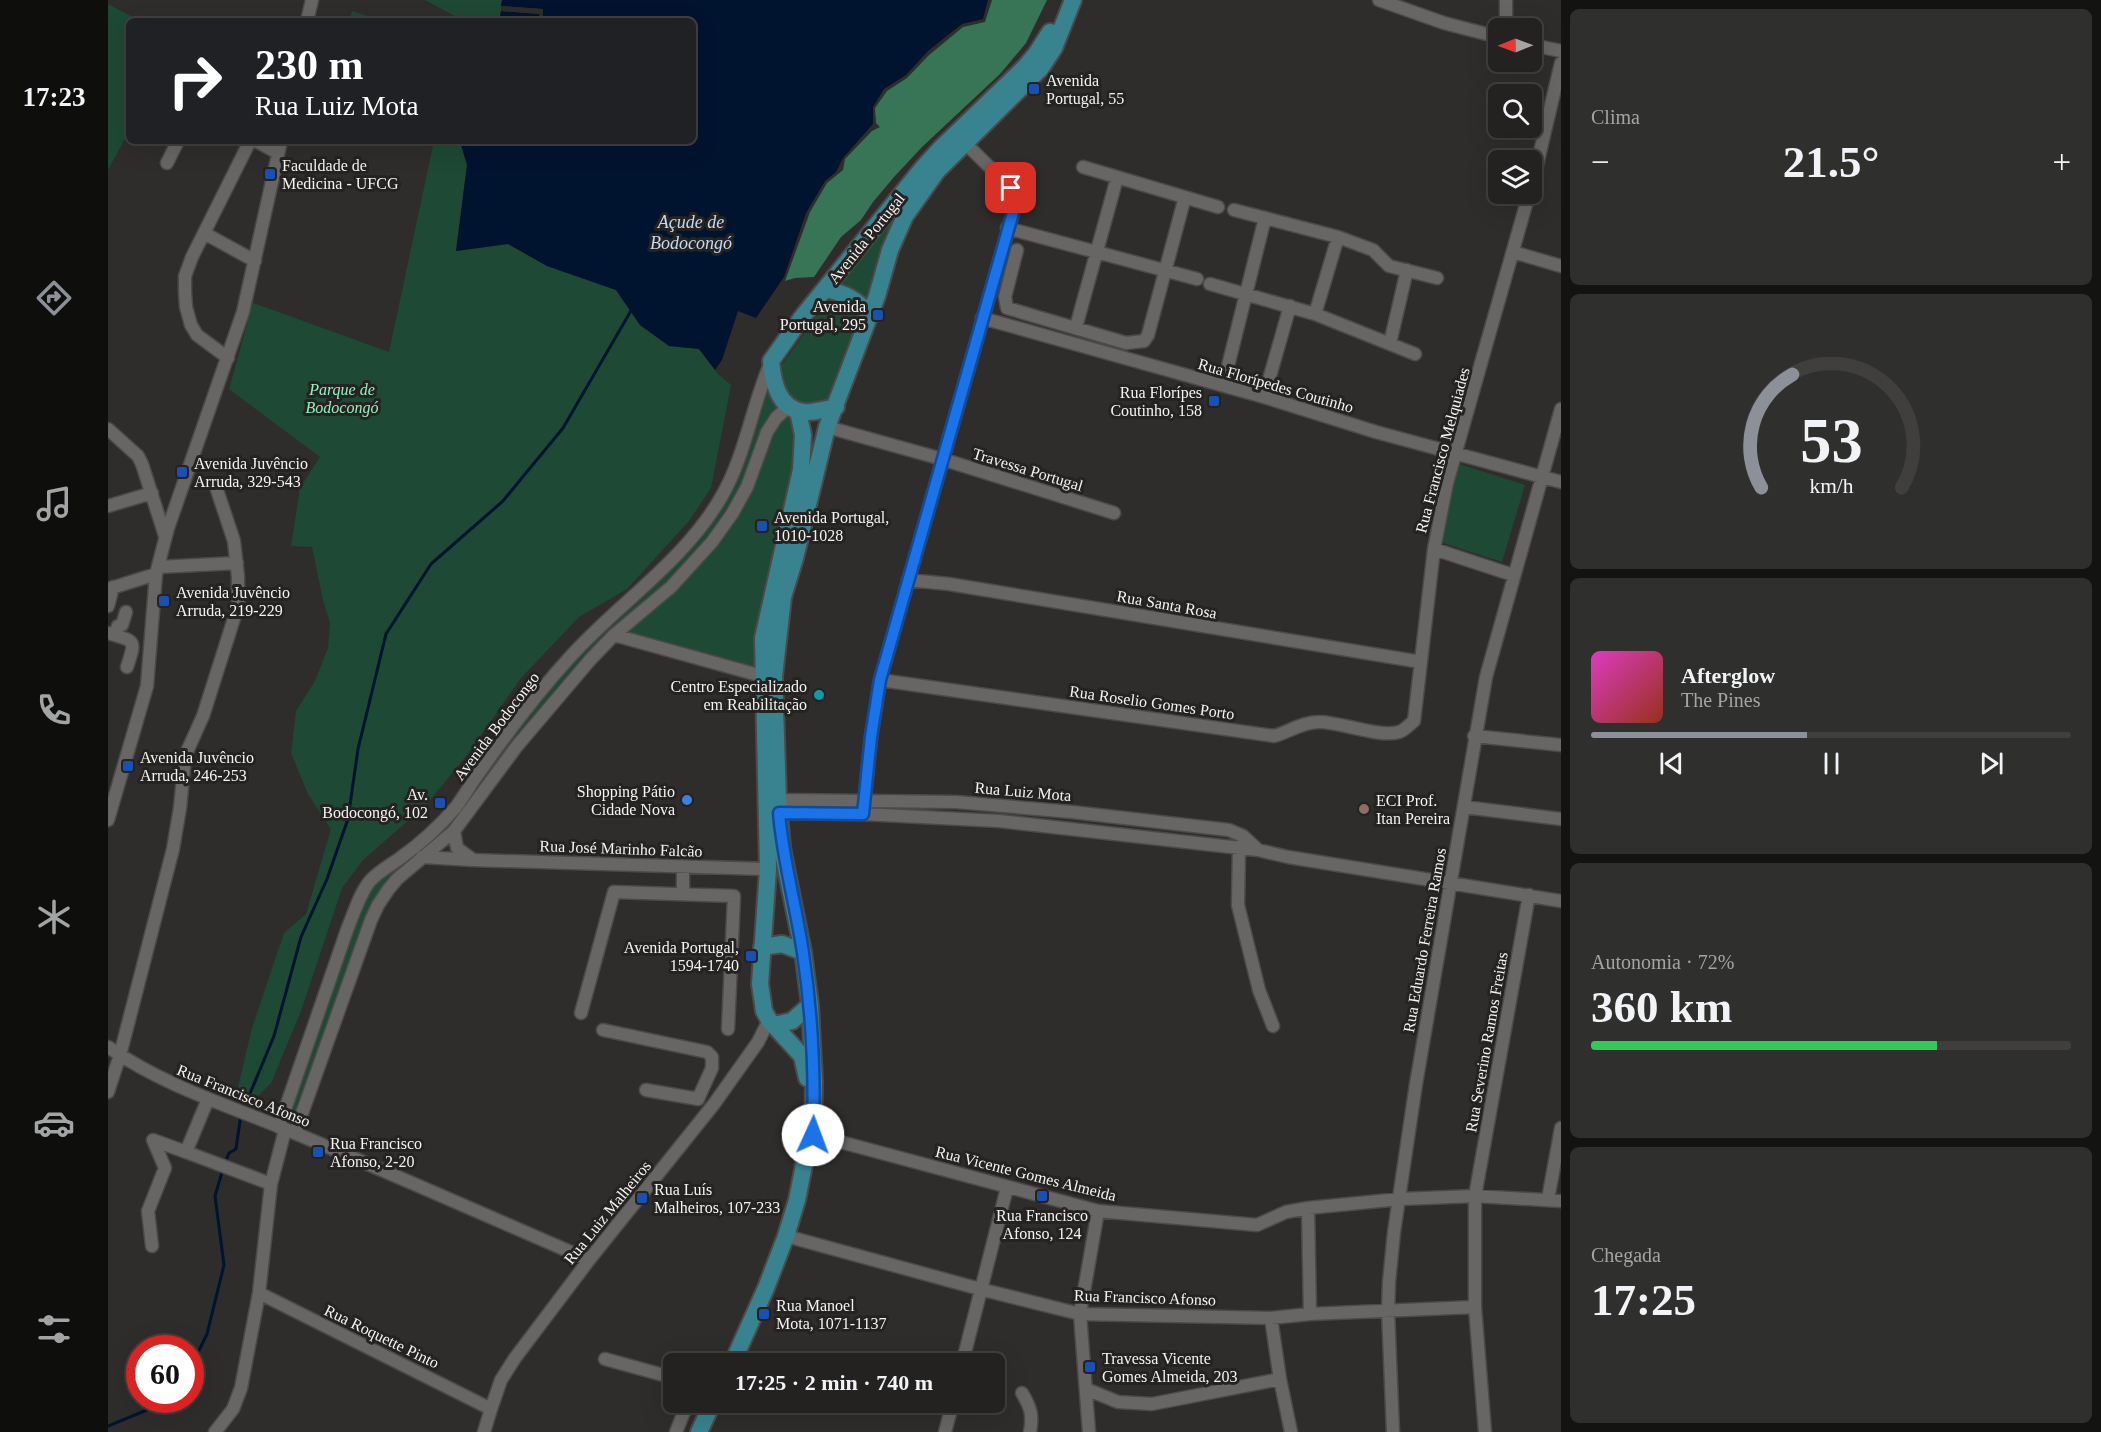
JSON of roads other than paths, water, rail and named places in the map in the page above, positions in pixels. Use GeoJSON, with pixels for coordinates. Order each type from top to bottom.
{"type":"FeatureCollection","features":[{"type":"Feature","properties":{"kind":"main road","name":"Avenida Portugal"},"geometry":{"type":"LineString","coordinates":[[771,361],[904,190],[941,148],[1036,54],[1051,30],[1062,0]]}},
{"type":"Feature","properties":{"kind":"main road","name":"Avenida Portugal"},"geometry":{"type":"LineString","coordinates":[[809,1138],[814,1081],[810,1005],[803,952],[782,848],[778,807],[774,676],[779,620],[828,427],[870,316],[890,250],[904,216],[937,171],[1041,68],[1054,48],[1073,0]]}},
{"type":"Feature","properties":{"kind":"main road"},"geometry":{"type":"LineString","coordinates":[[825,289],[843,292],[865,308],[870,316]]}},
{"type":"Feature","properties":{"kind":"main road"},"geometry":{"type":"LineString","coordinates":[[737,1353],[786,1236],[797,1200],[809,1138],[807,1074],[802,1056],[772,1022],[762,1001],[760,967],[768,869],[762,676],[765,622],[790,522],[801,470],[804,441],[802,426],[794,408],[775,389],[771,361]]}},
{"type":"Feature","properties":{"kind":"main road"},"geometry":{"type":"LineString","coordinates":[[794,408],[814,412],[836,407]]}},
{"type":"Feature","properties":{"kind":"main road"},"geometry":{"type":"LineString","coordinates":[[762,947],[783,944],[803,952]]}},
{"type":"Feature","properties":{"kind":"main road"},"geometry":{"type":"LineString","coordinates":[[772,1022],[792,1021],[810,1005]]}},
{"type":"Feature","properties":{"kind":"main road"},"geometry":{"type":"LineString","coordinates":[[699,1432],[708,1413]]}},
{"type":"Feature","properties":{"kind":"street"},"geometry":{"type":"LineString","coordinates":[[308,18],[312,0]]}},
{"type":"Feature","properties":{"kind":"street"},"geometry":{"type":"LineString","coordinates":[[1379,0],[1444,23],[1488,34]]}},
{"type":"Feature","properties":{"kind":"street"},"geometry":{"type":"LineString","coordinates":[[1506,0],[1506,18]]}},
{"type":"Feature","properties":{"kind":"street"},"geometry":{"type":"LineString","coordinates":[[1542,47],[1561,51]]}},
{"type":"Feature","properties":{"kind":"street"},"geometry":{"type":"LineString","coordinates":[[1540,150],[1561,63]]}},
{"type":"Feature","properties":{"kind":"street"},"geometry":{"type":"LineString","coordinates":[[167,163],[176,144]]}},
{"type":"Feature","properties":{"kind":"street"},"geometry":{"type":"LineString","coordinates":[[228,358],[197,335],[191,325],[186,307],[185,276],[204,232],[248,144]]}},
{"type":"Feature","properties":{"kind":"street"},"geometry":{"type":"LineString","coordinates":[[863,814],[880,680],[1015,203],[1015,196],[1011,188],[966,144]]}},
{"type":"Feature","properties":{"kind":"street"},"geometry":{"type":"LineString","coordinates":[[108,820],[147,686],[157,570],[166,537],[243,312],[280,147]]}},
{"type":"Feature","properties":{"kind":"street"},"geometry":{"type":"LineString","coordinates":[[1083,167],[1218,207]]}},
{"type":"Feature","properties":{"kind":"street"},"geometry":{"type":"LineString","coordinates":[[1076,327],[1117,178]]}},
{"type":"Feature","properties":{"kind":"street"},"geometry":{"type":"LineString","coordinates":[[1017,250],[1005,297],[1007,308],[1126,344],[1144,341],[1148,335],[1185,197]]}},
{"type":"Feature","properties":{"kind":"street","name":"Rua Francisco Melquiades"},"geometry":{"type":"LineString","coordinates":[[1414,721],[1434,549],[1447,483],[1526,204]]}},
{"type":"Feature","properties":{"kind":"street"},"geometry":{"type":"LineString","coordinates":[[1234,210],[1338,237],[1373,250],[1389,266],[1437,278]]}},
{"type":"Feature","properties":{"kind":"street"},"geometry":{"type":"LineString","coordinates":[[1228,366],[1265,218]]}},
{"type":"Feature","properties":{"kind":"street"},"geometry":{"type":"LineString","coordinates":[[1007,228],[1197,279]]}},
{"type":"Feature","properties":{"kind":"street"},"geometry":{"type":"LineString","coordinates":[[204,232],[255,261]]}},
{"type":"Feature","properties":{"kind":"street"},"geometry":{"type":"LineString","coordinates":[[1316,314],[1338,237]]}},
{"type":"Feature","properties":{"kind":"street"},"geometry":{"type":"LineString","coordinates":[[1514,252],[1561,266]]}},
{"type":"Feature","properties":{"kind":"street"},"geometry":{"type":"LineString","coordinates":[[1390,344],[1407,270]]}},
{"type":"Feature","properties":{"kind":"street"},"geometry":{"type":"LineString","coordinates":[[1210,284],[1316,314],[1415,354]]}},
{"type":"Feature","properties":{"kind":"street"},"geometry":{"type":"LineString","coordinates":[[1264,397],[1290,306]]}},
{"type":"Feature","properties":{"kind":"street","name":"Rua Florípedes Coutinho"},"geometry":{"type":"LineString","coordinates":[[982,318],[1264,397],[1376,432],[1561,482]]}},
{"type":"Feature","properties":{"kind":"street","name":"Avenida Bodocongo"},"geometry":{"type":"LineString","coordinates":[[215,1432],[233,1409],[241,1388],[259,1293],[271,1184],[347,930],[359,899],[376,875],[423,842],[440,825],[519,719],[571,655],[683,548],[707,519],[735,469],[759,389],[771,361]]}},
{"type":"Feature","properties":{"kind":"street","name":"Avenida Bodocongo"},"geometry":{"type":"LineString","coordinates":[[286,1130],[378,905],[397,879],[454,831],[517,746],[590,660],[614,635],[671,586],[712,542],[732,514],[747,487],[767,432],[776,418],[794,408]]}},
{"type":"Feature","properties":{"kind":"street","name":"Rua Eduardo Ferreira Ramos"},"geometry":{"type":"LineString","coordinates":[[1393,1432],[1388,1311],[1391,1256],[1416,1084],[1464,807],[1474,736],[1486,677],[1561,409]]}},
{"type":"Feature","properties":{"kind":"street","name":"Travessa Portugal"},"geometry":{"type":"LineString","coordinates":[[828,427],[942,459],[1114,513]]}},
{"type":"Feature","properties":{"kind":"street"},"geometry":{"type":"LineString","coordinates":[[108,429],[138,456],[166,537]]}},
{"type":"Feature","properties":{"kind":"street"},"geometry":{"type":"LineString","coordinates":[[108,1092],[120,1055],[173,849],[185,756],[203,716],[238,606],[234,542],[218,490]]}},
{"type":"Feature","properties":{"kind":"street"},"geometry":{"type":"LineString","coordinates":[[108,506],[152,493]]}},
{"type":"Feature","properties":{"kind":"street"},"geometry":{"type":"LineString","coordinates":[[1434,549],[1513,575]]}},
{"type":"Feature","properties":{"kind":"street"},"geometry":{"type":"LineString","coordinates":[[108,606],[110,588],[157,570],[237,563]]}},
{"type":"Feature","properties":{"kind":"street","name":"Rua Santa Rosa"},"geometry":{"type":"LineString","coordinates":[[908,580],[959,586],[1421,662]]}},
{"type":"Feature","properties":{"kind":"street"},"geometry":{"type":"LineString","coordinates":[[126,612],[122,625],[110,634],[132,643],[134,648],[127,667]]}},
{"type":"Feature","properties":{"kind":"street"},"geometry":{"type":"LineString","coordinates":[[614,635],[762,676]]}},
{"type":"Feature","properties":{"kind":"street","name":"Rua Roselio Gomes Porto"},"geometry":{"type":"LineString","coordinates":[[880,680],[1274,735],[1285,733],[1297,726],[1320,722],[1395,733],[1402,731],[1414,721]]}},
{"type":"Feature","properties":{"kind":"street"},"geometry":{"type":"LineString","coordinates":[[1474,736],[1561,745]]}},
{"type":"Feature","properties":{"kind":"street","name":"Rua Luiz Mota"},"geometry":{"type":"LineString","coordinates":[[778,807],[864,801],[998,805],[1230,830],[1243,836],[1258,850]]}},
{"type":"Feature","properties":{"kind":"street","name":"Rua Luiz Mota"},"geometry":{"type":"LineString","coordinates":[[778,807],[999,821],[1258,850],[1288,857],[1561,901]]}},
{"type":"Feature","properties":{"kind":"street"},"geometry":{"type":"LineString","coordinates":[[1464,807],[1561,819]]}},
{"type":"Feature","properties":{"kind":"street"},"geometry":{"type":"LineString","coordinates":[[454,831],[457,848],[473,860]]}},
{"type":"Feature","properties":{"kind":"street"},"geometry":{"type":"LineString","coordinates":[[1239,848],[1238,905],[1259,990],[1273,1026]]}},
{"type":"Feature","properties":{"kind":"street","name":"Rua José Marinho Falcão"},"geometry":{"type":"LineString","coordinates":[[423,857],[768,869]]}},
{"type":"Feature","properties":{"kind":"street"},"geometry":{"type":"LineString","coordinates":[[683,894],[684,867]]}},
{"type":"Feature","properties":{"kind":"street"},"geometry":{"type":"LineString","coordinates":[[581,1013],[614,892],[734,896],[728,1029]]}},
{"type":"Feature","properties":{"kind":"street","name":"Rua Severino Ramos Freitas"},"geometry":{"type":"LineString","coordinates":[[1485,1432],[1475,1307],[1475,1196],[1529,895]]}},
{"type":"Feature","properties":{"kind":"street","name":"Rua Luiz Malheiros"},"geometry":{"type":"LineString","coordinates":[[484,1432],[501,1380],[515,1358],[589,1260],[714,1104],[772,1022]]}},
{"type":"Feature","properties":{"kind":"street"},"geometry":{"type":"LineString","coordinates":[[603,1030],[707,1052],[712,1057],[712,1068],[698,1100]]}},
{"type":"Feature","properties":{"kind":"street","name":"Rua Francisco Afonso"},"geometry":{"type":"LineString","coordinates":[[108,1047],[141,1068],[208,1099],[286,1130],[589,1260]]}},
{"type":"Feature","properties":{"kind":"street"},"geometry":{"type":"LineString","coordinates":[[646,1090],[714,1104]]}},
{"type":"Feature","properties":{"kind":"street"},"geometry":{"type":"LineString","coordinates":[[186,1152],[208,1099]]}},
{"type":"Feature","properties":{"kind":"street"},"geometry":{"type":"LineString","coordinates":[[1548,1199],[1561,1128]]}},
{"type":"Feature","properties":{"kind":"street","name":"Rua Vicente Gomes Almeida"},"geometry":{"type":"LineString","coordinates":[[809,1138],[1098,1211],[1257,1225],[1286,1212],[1400,1199],[1475,1196],[1561,1201]]}},
{"type":"Feature","properties":{"kind":"street"},"geometry":{"type":"LineString","coordinates":[[153,1246],[148,1211],[165,1168],[153,1140],[271,1184]]}},
{"type":"Feature","properties":{"kind":"street"},"geometry":{"type":"LineString","coordinates":[[965,1353],[1007,1188]]}},
{"type":"Feature","properties":{"kind":"street"},"geometry":{"type":"LineString","coordinates":[[1308,1208],[1310,1314]]}},
{"type":"Feature","properties":{"kind":"street"},"geometry":{"type":"LineString","coordinates":[[1089,1432],[1080,1314],[1098,1211]]}},
{"type":"Feature","properties":{"kind":"street","name":"Rua Francisco Afonso"},"geometry":{"type":"LineString","coordinates":[[786,1236],[1080,1314],[1271,1318],[1310,1314],[1475,1307]]}},
{"type":"Feature","properties":{"kind":"street","name":"Rua Roquette Pinto"},"geometry":{"type":"LineString","coordinates":[[259,1293],[490,1408]]}},
{"type":"Feature","properties":{"kind":"street"},"geometry":{"type":"LineString","coordinates":[[1271,1318],[1291,1432]]}},
{"type":"Feature","properties":{"kind":"street"},"geometry":{"type":"LineString","coordinates":[[605,1359],[663,1375]]}},
{"type":"Feature","properties":{"kind":"street"},"geometry":{"type":"LineString","coordinates":[[1086,1389],[1118,1402],[1152,1404],[1280,1379]]}},
{"type":"Feature","properties":{"kind":"street"},"geometry":{"type":"LineString","coordinates":[[1022,1393],[1033,1415],[1030,1432]]}},
{"type":"Feature","properties":{"kind":"street"},"geometry":{"type":"LineString","coordinates":[[676,1432],[684,1413]]}},
{"type":"Feature","properties":{"kind":"street"},"geometry":{"type":"LineString","coordinates":[[945,1432],[950,1413]]}},
{"type":"Feature","properties":{"kind":"water","name":"Açude de Bodocongó"},"geometry":{"type":"Polygon","coordinates":[[[502,0],[988,0],[983,19],[962,24],[928,51],[906,75],[884,89],[873,107],[873,124],[843,158],[836,172],[825,181],[806,213],[784,277],[756,318],[738,311],[722,360],[715,370],[699,349],[669,346],[640,325],[616,290],[547,266],[508,244],[456,251],[467,165],[461,144],[696,144],[696,18],[542,18],[543,9],[501,6],[502,0]]]}},
{"type":"Feature","properties":{"kind":"water"},"geometry":{"type":"Polygon","coordinates":[[[501,11],[540,14],[539,18],[500,18],[501,11]]]}},
{"type":"Feature","properties":{"kind":"waterway"},"geometry":{"type":"LineString","coordinates":[[244,1108],[274,1036],[301,937],[327,879],[348,819],[358,749],[386,634],[431,564],[503,501],[563,428],[632,309]]}},
{"type":"Feature","properties":{"kind":"waterway"},"geometry":{"type":"LineString","coordinates":[[225,1163],[229,1153],[236,1149],[241,1114]]}},
{"type":"Feature","properties":{"kind":"waterway"},"geometry":{"type":"LineString","coordinates":[[204,1340],[224,1265],[215,1196],[223,1169]]}},
{"type":"Feature","properties":{"kind":"waterway"},"geometry":{"type":"LineString","coordinates":[[108,1426],[140,1413]]}},
{"type":"Feature","properties":{"kind":"place","name":"Avenida Portugal, 55"},"geometry":{"type":"Point","coordinates":[1034,89]}},
{"type":"Feature","properties":{"kind":"place","name":"Faculdade de Medicina - UFCG"},"geometry":{"type":"Point","coordinates":[270,174]}},
{"type":"Feature","properties":{"kind":"place","name":"Avenida Portugal, 295"},"geometry":{"type":"Point","coordinates":[878,315]}},
{"type":"Feature","properties":{"kind":"place","name":"Rua Florípes Coutinho, 158"},"geometry":{"type":"Point","coordinates":[1214,401]}},
{"type":"Feature","properties":{"kind":"place","name":"Avenida Juvêncio Arruda, 329-543"},"geometry":{"type":"Point","coordinates":[182,472]}},
{"type":"Feature","properties":{"kind":"place","name":"Avenida Portugal, 1010-1028"},"geometry":{"type":"Point","coordinates":[762,526]}},
{"type":"Feature","properties":{"kind":"place","name":"Avenida Juvêncio Arruda, 219-229"},"geometry":{"type":"Point","coordinates":[164,601]}},
{"type":"Feature","properties":{"kind":"place","name":"Centro Especializado em Reabilitação"},"geometry":{"type":"Point","coordinates":[819,695]}},
{"type":"Feature","properties":{"kind":"place","name":"Avenida Juvêncio Arruda, 246-253"},"geometry":{"type":"Point","coordinates":[128,766]}},
{"type":"Feature","properties":{"kind":"place","name":"Shopping Pátio Cidade Nova"},"geometry":{"type":"Point","coordinates":[687,800]}},
{"type":"Feature","properties":{"kind":"place","name":"Av. Bodocongó, 102"},"geometry":{"type":"Point","coordinates":[440,803]}},
{"type":"Feature","properties":{"kind":"place","name":"ECI Prof. Itan Pereira"},"geometry":{"type":"Point","coordinates":[1364,809]}},
{"type":"Feature","properties":{"kind":"place","name":"Avenida Portugal, 1594-1740"},"geometry":{"type":"Point","coordinates":[751,956]}},
{"type":"Feature","properties":{"kind":"place","name":"Rua Francisco Afonso, 2-20"},"geometry":{"type":"Point","coordinates":[318,1152]}},
{"type":"Feature","properties":{"kind":"place","name":"Rua Francisco Afonso, 124"},"geometry":{"type":"Point","coordinates":[1042,1196]}},
{"type":"Feature","properties":{"kind":"place","name":"Rua Luís Malheiros, 107-233"},"geometry":{"type":"Point","coordinates":[642,1198]}},
{"type":"Feature","properties":{"kind":"place","name":"Rua Manoel Mota, 1071-1137"},"geometry":{"type":"Point","coordinates":[764,1314]}},
{"type":"Feature","properties":{"kind":"place","name":"Travessa Vicente Gomes Almeida, 203"},"geometry":{"type":"Point","coordinates":[1090,1367]}},
{"type":"Feature","properties":{"kind":"park label","name":"Parque de Bodocongó"},"geometry":{"type":"Point","coordinates":[342,398]}}]}
